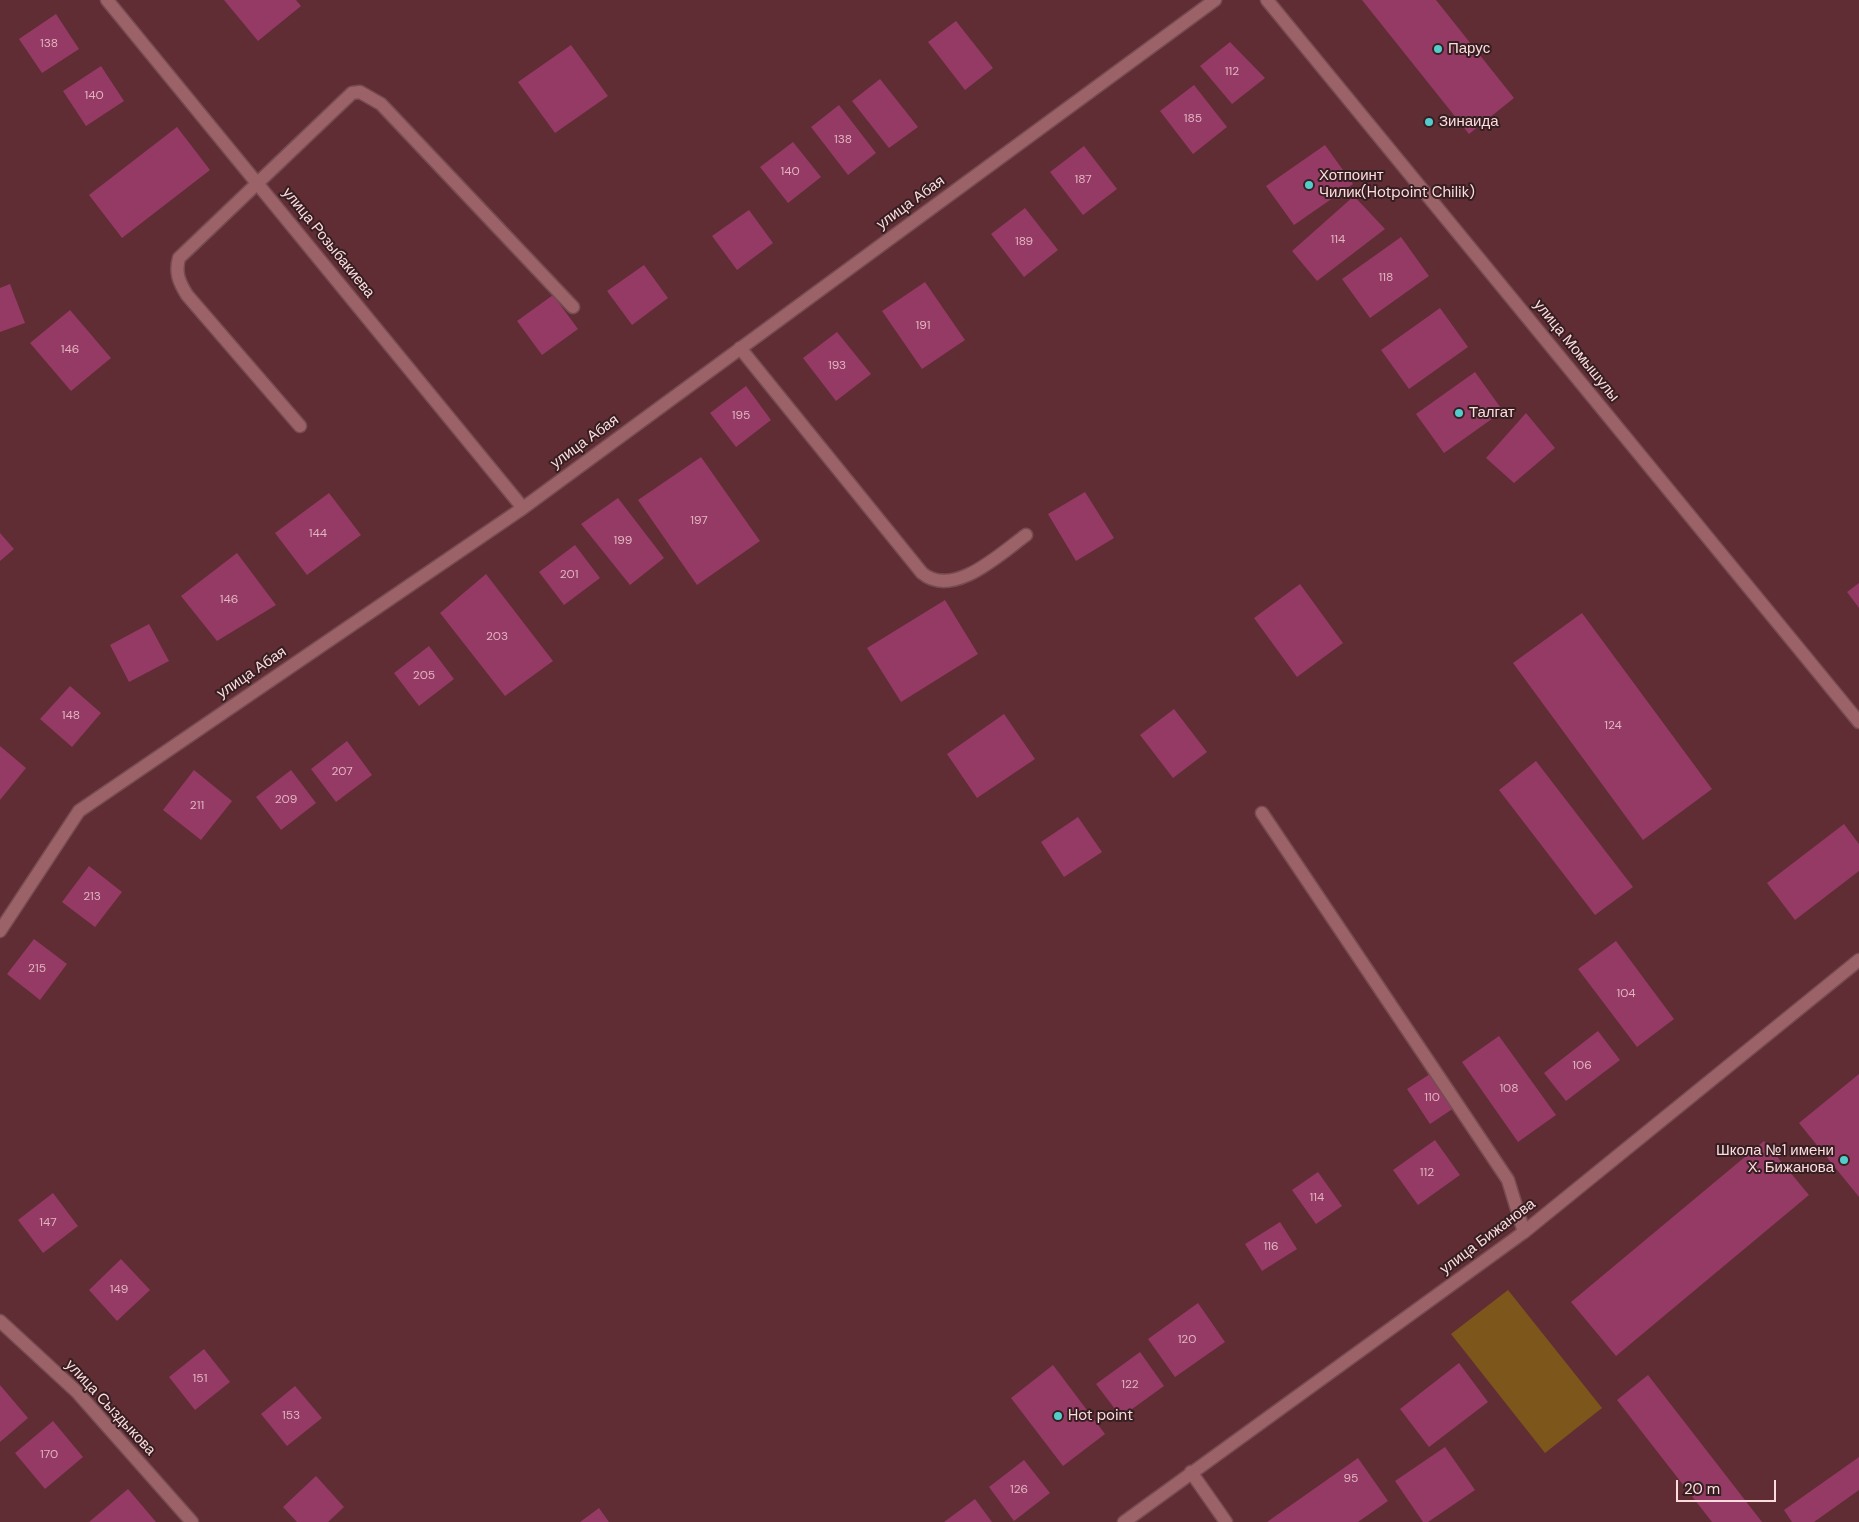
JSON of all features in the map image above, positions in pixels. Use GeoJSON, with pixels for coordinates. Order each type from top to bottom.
{"type":"FeatureCollection","features":[{"type":"Feature","properties":{"kind":"street","name":"улица Розыбакиева"},"geometry":{"type":"LineString","coordinates":[[107,0],[523,508]]}},
{"type":"Feature","properties":{"kind":"street","name":"улица Абая"},"geometry":{"type":"LineString","coordinates":[[0,931],[79,811],[523,508],[1215,0]]}},
{"type":"Feature","properties":{"kind":"street","name":"улица Момышулы"},"geometry":{"type":"LineString","coordinates":[[1267,0],[1859,722]]}},
{"type":"Feature","properties":{"kind":"street"},"geometry":{"type":"LineString","coordinates":[[300,426],[187,295],[178,281],[176,268],[179,258],[352,94],[360,92],[381,104],[573,307]]}},
{"type":"Feature","properties":{"kind":"street"},"geometry":{"type":"LineString","coordinates":[[740,348],[922,573],[930,579],[939,581],[964,576],[981,568],[1026,535]]}},
{"type":"Feature","properties":{"kind":"street"},"geometry":{"type":"LineString","coordinates":[[1262,813],[1508,1180],[1524,1232]]}},
{"type":"Feature","properties":{"kind":"street","name":"улица Бижанова"},"geometry":{"type":"LineString","coordinates":[[1124,1522],[1524,1232],[1859,960]]}},
{"type":"Feature","properties":{"kind":"street","name":"улица Сыздыкова"},"geometry":{"type":"LineString","coordinates":[[0,1321],[77,1392],[192,1522]]}},
{"type":"Feature","properties":{"kind":"street"},"geometry":{"type":"LineString","coordinates":[[1191,1472],[1226,1522]]}},
{"type":"Feature","properties":{"kind":"shaded area"},"geometry":{"type":"Polygon","coordinates":[[[1508,1290],[1602,1408],[1545,1453],[1451,1334],[1508,1290]]]}},
{"type":"Feature","properties":{"kind":"building"},"geometry":{"type":"Polygon","coordinates":[[[224,0],[296,0],[301,6],[258,41],[224,0]]]}},
{"type":"Feature","properties":{"kind":"building","name":"Парус"},"geometry":{"type":"Polygon","coordinates":[[[1362,0],[1436,0],[1514,98],[1469,134],[1362,0]]]}},
{"type":"Feature","properties":{"kind":"building"},"geometry":{"type":"Polygon","coordinates":[[[56,14],[79,49],[42,73],[19,39],[56,14]]]}},
{"type":"Feature","properties":{"kind":"building"},"geometry":{"type":"Polygon","coordinates":[[[956,21],[993,68],[965,90],[928,42],[956,21]]]}},
{"type":"Feature","properties":{"kind":"building"},"geometry":{"type":"Polygon","coordinates":[[[1230,42],[1265,78],[1232,104],[1200,66],[1230,42]]]}},
{"type":"Feature","properties":{"kind":"building"},"geometry":{"type":"Polygon","coordinates":[[[571,45],[608,96],[555,133],[518,82],[571,45]]]}},
{"type":"Feature","properties":{"kind":"building"},"geometry":{"type":"Polygon","coordinates":[[[101,66],[124,101],[86,126],[63,91],[101,66]]]}},
{"type":"Feature","properties":{"kind":"building"},"geometry":{"type":"Polygon","coordinates":[[[880,79],[918,127],[889,148],[852,101],[880,79]]]}},
{"type":"Feature","properties":{"kind":"building"},"geometry":{"type":"Polygon","coordinates":[[[1194,85],[1227,127],[1193,154],[1160,111],[1194,85]]]}},
{"type":"Feature","properties":{"kind":"building"},"geometry":{"type":"Polygon","coordinates":[[[839,105],[876,153],[848,175],[811,127],[839,105]]]}},
{"type":"Feature","properties":{"kind":"building"},"geometry":{"type":"Polygon","coordinates":[[[177,127],[210,170],[122,238],[89,195],[177,127]]]}},
{"type":"Feature","properties":{"kind":"building"},"geometry":{"type":"Polygon","coordinates":[[[793,142],[821,177],[788,203],[760,167],[793,142]]]}},
{"type":"Feature","properties":{"kind":"building","name":"Хотпоинт Чилик(Hotpoint Chilik)"},"geometry":{"type":"Polygon","coordinates":[[[1325,145],[1353,184],[1294,225],[1266,186],[1325,145]]]}},
{"type":"Feature","properties":{"kind":"building"},"geometry":{"type":"Polygon","coordinates":[[[1084,146],[1117,189],[1083,215],[1050,172],[1084,146]]]}},
{"type":"Feature","properties":{"kind":"building"},"geometry":{"type":"Polygon","coordinates":[[[1354,196],[1385,229],[1317,281],[1292,251],[1354,196]]]}},
{"type":"Feature","properties":{"kind":"building"},"geometry":{"type":"Polygon","coordinates":[[[1025,208],[1058,250],[1024,277],[991,234],[1025,208]]]}},
{"type":"Feature","properties":{"kind":"building"},"geometry":{"type":"Polygon","coordinates":[[[749,210],[773,243],[737,270],[712,236],[749,210]]]}},
{"type":"Feature","properties":{"kind":"building"},"geometry":{"type":"Polygon","coordinates":[[[1401,237],[1429,276],[1370,318],[1342,279],[1401,237]]]}},
{"type":"Feature","properties":{"kind":"building"},"geometry":{"type":"Polygon","coordinates":[[[644,265],[668,298],[632,325],[607,291],[644,265]]]}},
{"type":"Feature","properties":{"kind":"building"},"geometry":{"type":"Polygon","coordinates":[[[925,282],[965,340],[922,369],[882,311],[925,282]]]}},
{"type":"Feature","properties":{"kind":"building"},"geometry":{"type":"Polygon","coordinates":[[[10,284],[25,323],[0,332],[0,288],[10,284]]]}},
{"type":"Feature","properties":{"kind":"building"},"geometry":{"type":"Polygon","coordinates":[[[553,295],[578,329],[542,355],[517,321],[553,295]]]}},
{"type":"Feature","properties":{"kind":"building"},"geometry":{"type":"Polygon","coordinates":[[[1440,308],[1468,347],[1409,389],[1381,350],[1440,308]]]}},
{"type":"Feature","properties":{"kind":"building"},"geometry":{"type":"Polygon","coordinates":[[[70,310],[111,358],[71,391],[30,343],[70,310]]]}},
{"type":"Feature","properties":{"kind":"building"},"geometry":{"type":"Polygon","coordinates":[[[837,332],[871,374],[836,401],[803,358],[837,332]]]}},
{"type":"Feature","properties":{"kind":"building","name":"Талгат"},"geometry":{"type":"Polygon","coordinates":[[[1475,372],[1503,411],[1444,453],[1416,414],[1475,372]]]}},
{"type":"Feature","properties":{"kind":"building"},"geometry":{"type":"Polygon","coordinates":[[[746,386],[771,420],[736,447],[710,413],[746,386]]]}},
{"type":"Feature","properties":{"kind":"building"},"geometry":{"type":"Polygon","coordinates":[[[1526,413],[1555,448],[1514,483],[1486,458],[1526,413]]]}},
{"type":"Feature","properties":{"kind":"building"},"geometry":{"type":"Polygon","coordinates":[[[701,457],[760,541],[697,585],[638,500],[701,457]]]}},
{"type":"Feature","properties":{"kind":"building"},"geometry":{"type":"Polygon","coordinates":[[[1085,492],[1114,538],[1076,561],[1048,514],[1085,492]]]}},
{"type":"Feature","properties":{"kind":"building"},"geometry":{"type":"Polygon","coordinates":[[[329,493],[361,535],[307,575],[275,533],[329,493]]]}},
{"type":"Feature","properties":{"kind":"building"},"geometry":{"type":"Polygon","coordinates":[[[618,498],[664,558],[630,585],[581,524],[618,498]]]}},
{"type":"Feature","properties":{"kind":"building"},"geometry":{"type":"Polygon","coordinates":[[[0,533],[14,549],[0,561],[0,533]]]}},
{"type":"Feature","properties":{"kind":"building"},"geometry":{"type":"Polygon","coordinates":[[[575,545],[600,578],[564,605],[539,572],[575,545]]]}},
{"type":"Feature","properties":{"kind":"building"},"geometry":{"type":"Polygon","coordinates":[[[237,553],[276,605],[217,641],[181,596],[237,553]]]}},
{"type":"Feature","properties":{"kind":"building"},"geometry":{"type":"Polygon","coordinates":[[[486,574],[553,661],[505,696],[440,613],[486,574]]]}},
{"type":"Feature","properties":{"kind":"building"},"geometry":{"type":"Polygon","coordinates":[[[1859,583],[1859,608],[1847,592],[1859,583]]]}},
{"type":"Feature","properties":{"kind":"building"},"geometry":{"type":"Polygon","coordinates":[[[1300,584],[1343,643],[1297,677],[1254,618],[1300,584]]]}},
{"type":"Feature","properties":{"kind":"building"},"geometry":{"type":"Polygon","coordinates":[[[945,600],[978,654],[901,702],[867,648],[945,600]]]}},
{"type":"Feature","properties":{"kind":"building"},"geometry":{"type":"Polygon","coordinates":[[[1582,613],[1712,789],[1643,840],[1513,663],[1582,613]]]}},
{"type":"Feature","properties":{"kind":"building"},"geometry":{"type":"Polygon","coordinates":[[[149,624],[169,661],[129,682],[110,645],[149,624]]]}},
{"type":"Feature","properties":{"kind":"building"},"geometry":{"type":"Polygon","coordinates":[[[429,646],[454,679],[419,706],[394,673],[429,646]]]}},
{"type":"Feature","properties":{"kind":"building"},"geometry":{"type":"Polygon","coordinates":[[[70,686],[101,713],[72,747],[40,719],[70,686]]]}},
{"type":"Feature","properties":{"kind":"building"},"geometry":{"type":"Polygon","coordinates":[[[1174,709],[1207,752],[1173,778],[1140,735],[1174,709]]]}},
{"type":"Feature","properties":{"kind":"building"},"geometry":{"type":"Polygon","coordinates":[[[1004,714],[1035,759],[977,798],[947,754],[1004,714]]]}},
{"type":"Feature","properties":{"kind":"building"},"geometry":{"type":"Polygon","coordinates":[[[347,741],[372,775],[336,802],[311,769],[347,741]]]}},
{"type":"Feature","properties":{"kind":"building"},"geometry":{"type":"Polygon","coordinates":[[[0,746],[26,768],[0,800],[0,746]]]}},
{"type":"Feature","properties":{"kind":"building"},"geometry":{"type":"Polygon","coordinates":[[[1536,761],[1633,887],[1595,915],[1499,790],[1536,761]]]}},
{"type":"Feature","properties":{"kind":"building"},"geometry":{"type":"Polygon","coordinates":[[[194,770],[232,801],[201,840],[163,810],[194,770]]]}},
{"type":"Feature","properties":{"kind":"building"},"geometry":{"type":"Polygon","coordinates":[[[291,770],[316,803],[281,830],[256,797],[291,770]]]}},
{"type":"Feature","properties":{"kind":"building"},"geometry":{"type":"Polygon","coordinates":[[[1078,817],[1102,852],[1064,877],[1041,842],[1078,817]]]}},
{"type":"Feature","properties":{"kind":"building"},"geometry":{"type":"Polygon","coordinates":[[[1844,824],[1859,844],[1859,871],[1795,920],[1767,883],[1844,824]]]}},
{"type":"Feature","properties":{"kind":"building"},"geometry":{"type":"Polygon","coordinates":[[[89,866],[122,892],[95,927],[62,902],[89,866]]]}},
{"type":"Feature","properties":{"kind":"building"},"geometry":{"type":"Polygon","coordinates":[[[34,939],[67,964],[40,1000],[7,974],[34,939]]]}},
{"type":"Feature","properties":{"kind":"building"},"geometry":{"type":"Polygon","coordinates":[[[1616,941],[1674,1019],[1637,1047],[1578,969],[1616,941]]]}},
{"type":"Feature","properties":{"kind":"building"},"geometry":{"type":"Polygon","coordinates":[[[1598,1031],[1620,1060],[1566,1101],[1544,1073],[1598,1031]]]}},
{"type":"Feature","properties":{"kind":"building"},"geometry":{"type":"Polygon","coordinates":[[[1499,1036],[1556,1115],[1518,1142],[1462,1062],[1499,1036]]]}},
{"type":"Feature","properties":{"kind":"building"},"geometry":{"type":"Polygon","coordinates":[[[1433,1072],[1457,1106],[1430,1124],[1407,1089],[1433,1072]]]}},
{"type":"Feature","properties":{"kind":"building","name":"Школа №1 имени Х. Бижанова"},"geometry":{"type":"Polygon","coordinates":[[[1859,1074],[1859,1197],[1799,1123],[1859,1074]]]}},
{"type":"Feature","properties":{"kind":"building"},"geometry":{"type":"Polygon","coordinates":[[[1435,1140],[1460,1175],[1418,1205],[1393,1170],[1435,1140]]]}},
{"type":"Feature","properties":{"kind":"building"},"geometry":{"type":"Polygon","coordinates":[[[1764,1141],[1809,1195],[1616,1356],[1571,1302],[1764,1141]]]}},
{"type":"Feature","properties":{"kind":"building"},"geometry":{"type":"Polygon","coordinates":[[[1318,1172],[1342,1206],[1316,1224],[1292,1190],[1318,1172]]]}},
{"type":"Feature","properties":{"kind":"building"},"geometry":{"type":"Polygon","coordinates":[[[53,1193],[78,1226],[43,1253],[18,1220],[53,1193]]]}},
{"type":"Feature","properties":{"kind":"building"},"geometry":{"type":"Polygon","coordinates":[[[1280,1222],[1297,1249],[1262,1271],[1245,1244],[1280,1222]]]}},
{"type":"Feature","properties":{"kind":"building"},"geometry":{"type":"Polygon","coordinates":[[[121,1259],[150,1290],[117,1321],[89,1290],[121,1259]]]}},
{"type":"Feature","properties":{"kind":"building"},"geometry":{"type":"Polygon","coordinates":[[[1198,1303],[1225,1342],[1175,1377],[1148,1339],[1198,1303]]]}},
{"type":"Feature","properties":{"kind":"building"},"geometry":{"type":"Polygon","coordinates":[[[204,1349],[230,1382],[195,1410],[169,1377],[204,1349]]]}},
{"type":"Feature","properties":{"kind":"building"},"geometry":{"type":"Polygon","coordinates":[[[1140,1352],[1164,1386],[1121,1417],[1096,1384],[1140,1352]]]}},
{"type":"Feature","properties":{"kind":"building"},"geometry":{"type":"Polygon","coordinates":[[[1459,1363],[1488,1402],[1429,1447],[1400,1409],[1459,1363]]]}},
{"type":"Feature","properties":{"kind":"building","name":"Hot point"},"geometry":{"type":"Polygon","coordinates":[[[1053,1365],[1105,1434],[1063,1466],[1011,1398],[1053,1365]]]}},
{"type":"Feature","properties":{"kind":"building"},"geometry":{"type":"Polygon","coordinates":[[[1648,1375],[1762,1522],[1712,1522],[1617,1400],[1648,1375]]]}},
{"type":"Feature","properties":{"kind":"building"},"geometry":{"type":"Polygon","coordinates":[[[0,1385],[28,1418],[0,1442],[0,1385]]]}},
{"type":"Feature","properties":{"kind":"building"},"geometry":{"type":"Polygon","coordinates":[[[295,1386],[322,1418],[287,1446],[261,1414],[295,1386]]]}},
{"type":"Feature","properties":{"kind":"building"},"geometry":{"type":"Polygon","coordinates":[[[53,1421],[83,1457],[45,1489],[15,1453],[53,1421]]]}},
{"type":"Feature","properties":{"kind":"building"},"geometry":{"type":"Polygon","coordinates":[[[1445,1447],[1475,1490],[1428,1522],[1423,1522],[1395,1481],[1445,1447]]]}},
{"type":"Feature","properties":{"kind":"building"},"geometry":{"type":"Polygon","coordinates":[[[1859,1457],[1859,1490],[1814,1522],[1792,1522],[1784,1510],[1859,1457]]]}},
{"type":"Feature","properties":{"kind":"building"},"geometry":{"type":"Polygon","coordinates":[[[1358,1458],[1388,1501],[1358,1522],[1267,1522],[1358,1458]]]}},
{"type":"Feature","properties":{"kind":"building"},"geometry":{"type":"Polygon","coordinates":[[[1024,1460],[1050,1493],[1014,1521],[989,1487],[1024,1460]]]}},
{"type":"Feature","properties":{"kind":"building"},"geometry":{"type":"Polygon","coordinates":[[[316,1476],[344,1507],[328,1522],[297,1522],[283,1507],[316,1476]]]}},
{"type":"Feature","properties":{"kind":"building"},"geometry":{"type":"Polygon","coordinates":[[[128,1489],[156,1522],[89,1522],[128,1489]]]}},
{"type":"Feature","properties":{"kind":"building"},"geometry":{"type":"Polygon","coordinates":[[[975,1499],[992,1522],[944,1522],[975,1499]]]}},
{"type":"Feature","properties":{"kind":"building"},"geometry":{"type":"Polygon","coordinates":[[[599,1508],[609,1522],[580,1522],[599,1508]]]}},
{"type":"Feature","properties":{"kind":"place","name":"Парус"},"geometry":{"type":"Point","coordinates":[1438,49]}},
{"type":"Feature","properties":{"kind":"place","name":"Зинаида"},"geometry":{"type":"Point","coordinates":[1429,122]}},
{"type":"Feature","properties":{"kind":"place","name":"Хотпоинт Чилик(Hotpoint Chilik)"},"geometry":{"type":"Point","coordinates":[1309,185]}},
{"type":"Feature","properties":{"kind":"place","name":"Талгат"},"geometry":{"type":"Point","coordinates":[1459,413]}},
{"type":"Feature","properties":{"kind":"place","name":"Школа №1 имени Х. Бижанова"},"geometry":{"type":"Point","coordinates":[1844,1160]}},
{"type":"Feature","properties":{"kind":"place","name":"Hot point"},"geometry":{"type":"Point","coordinates":[1058,1416]}}]}
